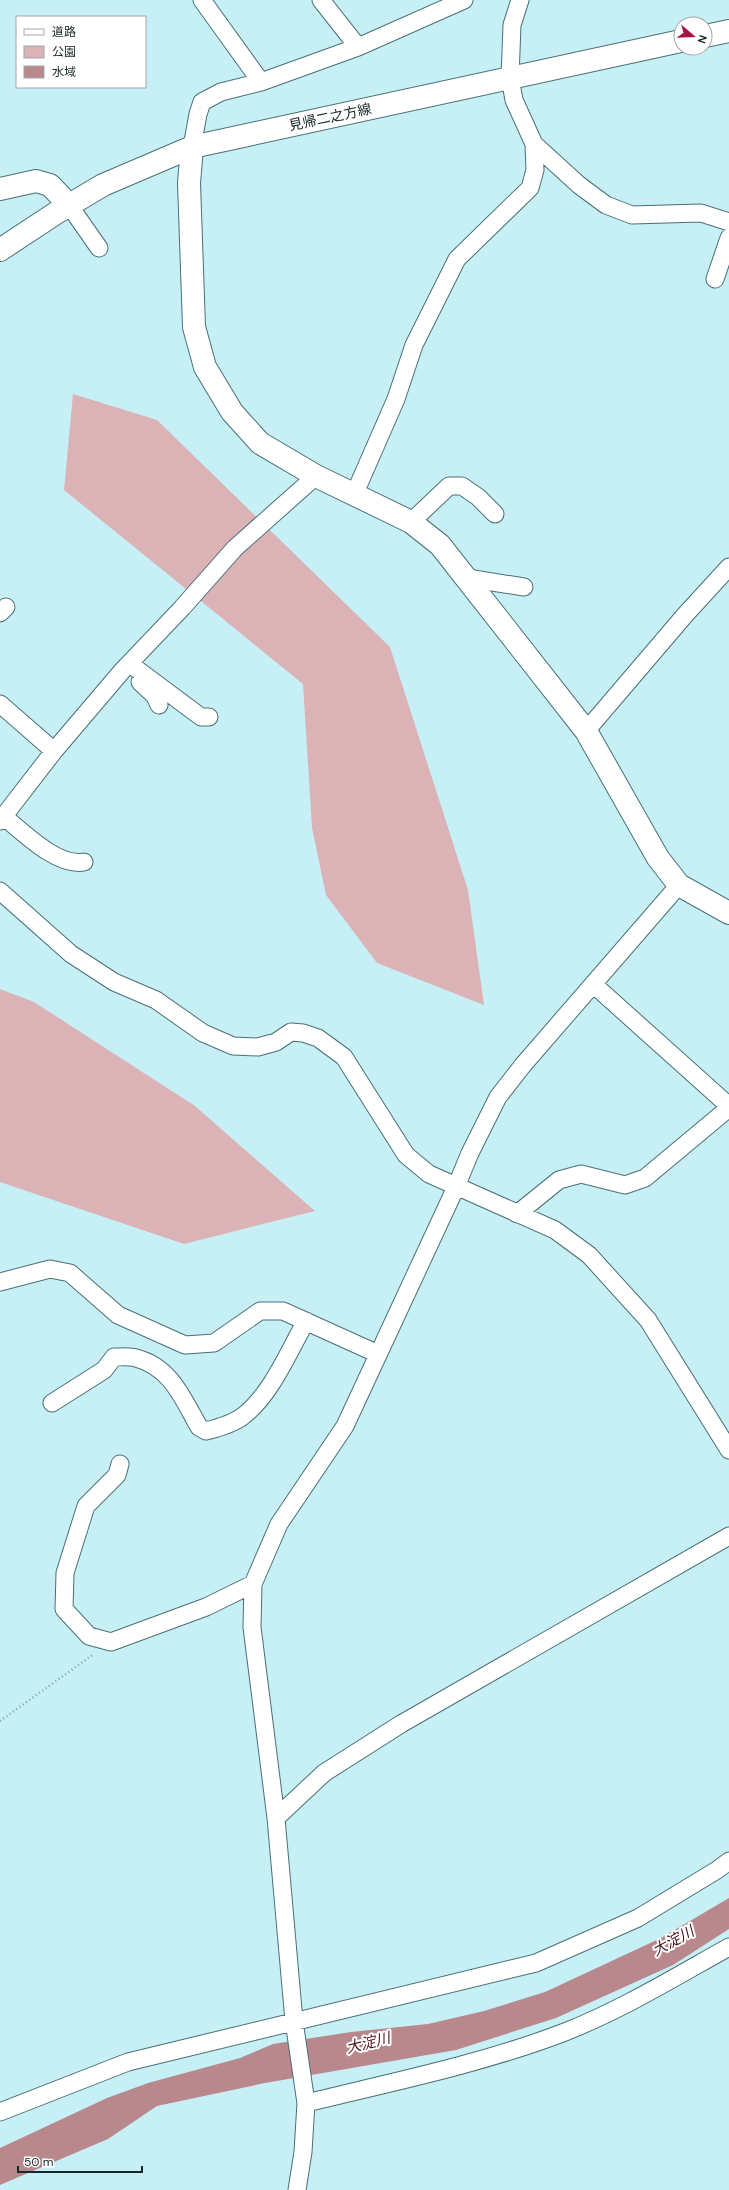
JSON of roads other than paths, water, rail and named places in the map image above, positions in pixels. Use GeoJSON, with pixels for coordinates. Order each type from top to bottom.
{"type":"FeatureCollection","features":[{"type":"Feature","properties":{"kind":"street"},"geometry":{"type":"LineString","coordinates":[[202,0],[261,82]]}},
{"type":"Feature","properties":{"kind":"street"},"geometry":{"type":"LineString","coordinates":[[321,0],[358,47]]}},
{"type":"Feature","properties":{"kind":"street"},"geometry":{"type":"LineString","coordinates":[[464,0],[358,47],[261,82],[221,92],[202,102],[198,114],[192,146],[188,183],[194,327],[205,367],[232,412],[260,443],[316,476],[411,522],[440,545],[586,731],[658,858],[679,885],[729,912]]}},
{"type":"Feature","properties":{"kind":"street"},"geometry":{"type":"LineString","coordinates":[[354,495],[396,398],[414,345],[458,258],[530,188],[535,170],[534,144],[514,100],[510,78],[512,24],[520,0]]}},
{"type":"Feature","properties":{"kind":"street"},"geometry":{"type":"LineString","coordinates":[[713,34],[729,31]]}},
{"type":"Feature","properties":{"kind":"street","name":"見帰二之方線"},"geometry":{"type":"LineString","coordinates":[[0,250],[69,205],[103,185],[192,146],[673,43]]}},
{"type":"Feature","properties":{"kind":"street"},"geometry":{"type":"LineString","coordinates":[[534,144],[579,185],[606,205],[632,214],[701,213],[729,222]]}},
{"type":"Feature","properties":{"kind":"street"},"geometry":{"type":"LineString","coordinates":[[0,189],[36,181],[50,184],[69,205],[99,248]]}},
{"type":"Feature","properties":{"kind":"street"},"geometry":{"type":"LineString","coordinates":[[715,279],[729,238]]}},
{"type":"Feature","properties":{"kind":"street"},"geometry":{"type":"LineString","coordinates":[[84,862],[76,864],[60,858],[44,849],[2,818],[54,751],[126,667],[182,608],[235,548],[316,476]]}},
{"type":"Feature","properties":{"kind":"street"},"geometry":{"type":"LineString","coordinates":[[411,522],[449,486],[462,486],[478,497],[495,514]]}},
{"type":"Feature","properties":{"kind":"street"},"geometry":{"type":"LineString","coordinates":[[586,731],[685,615],[729,567]]}},
{"type":"Feature","properties":{"kind":"street"},"geometry":{"type":"LineString","coordinates":[[467,578],[524,587]]}},
{"type":"Feature","properties":{"kind":"street"},"geometry":{"type":"LineString","coordinates":[[126,667],[155,696],[160,705]]}},
{"type":"Feature","properties":{"kind":"street"},"geometry":{"type":"LineString","coordinates":[[126,667],[201,717],[209,717]]}},
{"type":"Feature","properties":{"kind":"street"},"geometry":{"type":"LineString","coordinates":[[0,704],[54,751]]}},
{"type":"Feature","properties":{"kind":"street"},"geometry":{"type":"LineString","coordinates":[[297,2190],[303,2152],[306,2103],[294,2027],[276,1818],[252,1627],[254,1584],[280,1524],[345,1426],[456,1188],[470,1152],[498,1097],[679,885]]}},
{"type":"Feature","properties":{"kind":"street"},"geometry":{"type":"LineString","coordinates":[[0,891],[72,954],[114,982],[156,1000],[203,1033],[233,1046],[258,1047],[276,1042],[291,1032],[318,1038],[344,1057],[406,1155],[429,1174],[456,1188],[555,1230],[589,1255],[643,1314],[729,1450]]}},
{"type":"Feature","properties":{"kind":"street"},"geometry":{"type":"LineString","coordinates":[[517,1214],[559,1180],[582,1174],[625,1185],[645,1178],[729,1107],[593,984]]}},
{"type":"Feature","properties":{"kind":"street"},"geometry":{"type":"LineString","coordinates":[[0,1282],[50,1269],[70,1273],[118,1315],[185,1345],[214,1343],[260,1311],[283,1311],[378,1354]]}},
{"type":"Feature","properties":{"kind":"street"},"geometry":{"type":"LineString","coordinates":[[52,1404],[104,1370],[114,1357],[136,1358],[159,1369],[174,1381],[199,1427],[206,1431],[218,1428],[242,1417],[262,1398],[306,1321]]}},
{"type":"Feature","properties":{"kind":"street"},"geometry":{"type":"LineString","coordinates":[[120,1464],[117,1475],[86,1506],[65,1573],[64,1609],[89,1636],[111,1642],[206,1607],[254,1584]]}},
{"type":"Feature","properties":{"kind":"street"},"geometry":{"type":"LineString","coordinates":[[276,1818],[324,1773],[401,1724],[729,1536]]}},
{"type":"Feature","properties":{"kind":"street"},"geometry":{"type":"LineString","coordinates":[[0,2112],[128,2062],[294,2027],[536,1963],[638,1918],[717,1870],[729,1861]]}},
{"type":"Feature","properties":{"kind":"street"},"geometry":{"type":"LineString","coordinates":[[306,2103],[455,2067],[564,2032],[621,2007],[729,1947]]}},
{"type":"Feature","properties":{"kind":"water","name":"大淀川"},"geometry":{"type":"Polygon","coordinates":[[[729,1898],[729,1929],[673,1965],[556,2018],[456,2050],[265,2083],[157,2106],[108,2139],[0,2185],[0,2148],[107,2098],[148,2083],[240,2058],[273,2044],[351,2032],[428,2024],[484,2011],[545,1992],[661,1938],[729,1898]]]}}]}
